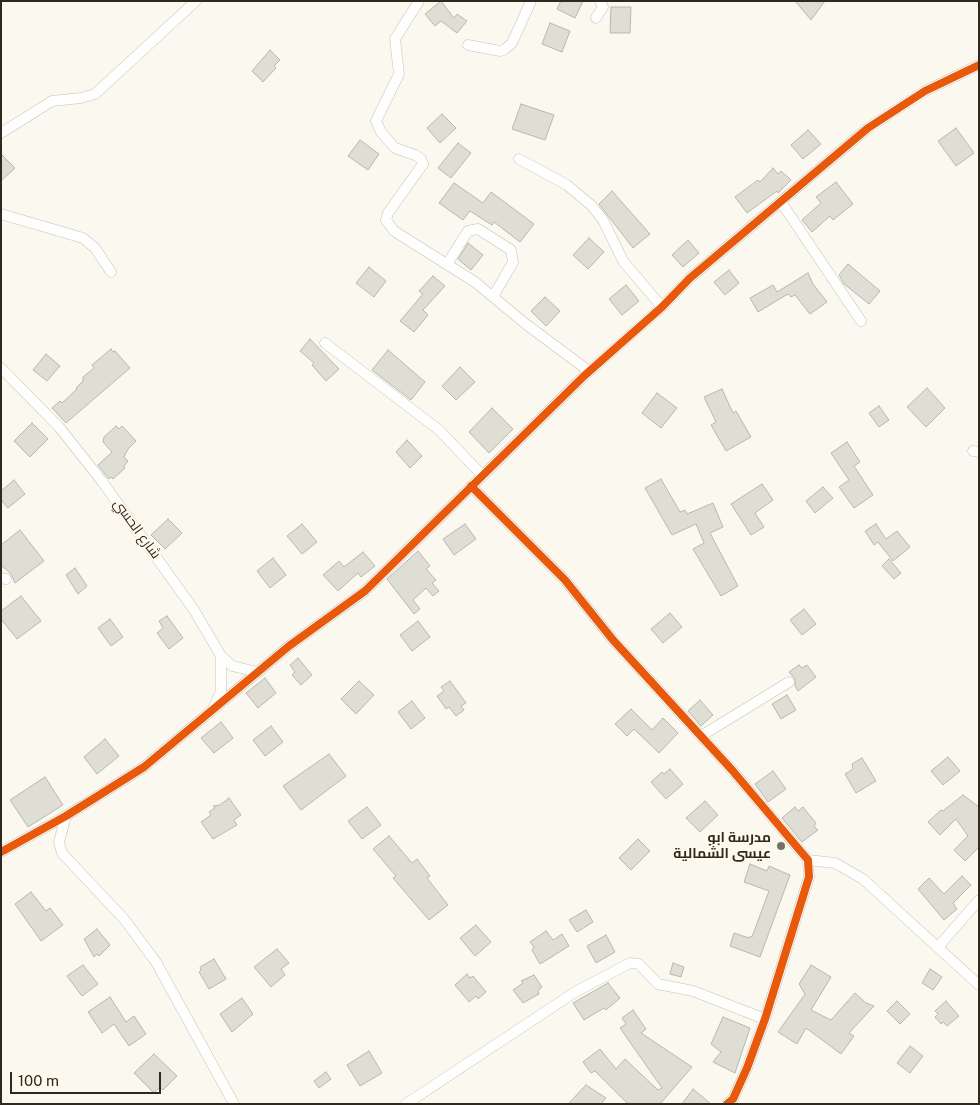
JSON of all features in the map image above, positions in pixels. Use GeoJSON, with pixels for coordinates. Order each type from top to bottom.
{"type":"FeatureCollection","features":[{"type":"Feature","properties":{"kind":"street"},"geometry":{"type":"LineString","coordinates":[[1,133],[52,101],[81,98],[96,94],[196,1]]}},
{"type":"Feature","properties":{"kind":"street"},"geometry":{"type":"LineString","coordinates":[[419,1],[395,39],[399,74],[376,122],[381,132],[395,148],[415,155],[421,159],[423,164],[388,213],[386,220],[394,231],[412,244],[447,264],[590,371]]}},
{"type":"Feature","properties":{"kind":"street"},"geometry":{"type":"LineString","coordinates":[[468,45],[500,51],[505,50],[512,43],[532,1]]}},
{"type":"Feature","properties":{"kind":"street"},"geometry":{"type":"LineString","coordinates":[[596,18],[602,7],[600,1]]}},
{"type":"Feature","properties":{"kind":"street"},"geometry":{"type":"LineString","coordinates":[[1,852],[66,816],[144,766],[211,713],[289,646],[364,591],[590,371],[662,307],[690,278],[834,156],[889,114],[925,91],[979,65]]}},
{"type":"Feature","properties":{"kind":"street"},"geometry":{"type":"LineString","coordinates":[[519,159],[566,185],[592,206],[604,220],[623,261],[662,307]]}},
{"type":"Feature","properties":{"kind":"street"},"geometry":{"type":"LineString","coordinates":[[781,202],[861,321]]}},
{"type":"Feature","properties":{"kind":"street"},"geometry":{"type":"LineString","coordinates":[[1,214],[83,238],[95,248],[111,272]]}},
{"type":"Feature","properties":{"kind":"street"},"geometry":{"type":"LineString","coordinates":[[447,264],[468,231],[478,230],[511,250],[513,262],[493,297]]}},
{"type":"Feature","properties":{"kind":"street"},"geometry":{"type":"LineString","coordinates":[[324,343],[439,430],[482,475]]}},
{"type":"Feature","properties":{"kind":"street","name":"شارع الحسي"},"geometry":{"type":"LineString","coordinates":[[1,368],[58,427],[101,480],[184,596],[221,656]]}},
{"type":"Feature","properties":{"kind":"street"},"geometry":{"type":"LineString","coordinates":[[471,486],[565,580],[613,640],[732,770],[808,860],[809,877],[765,1020],[732,1102]]}},
{"type":"Feature","properties":{"kind":"street"},"geometry":{"type":"LineString","coordinates":[[221,656],[232,666],[258,672]]}},
{"type":"Feature","properties":{"kind":"street"},"geometry":{"type":"LineString","coordinates":[[211,713],[221,691],[221,656]]}},
{"type":"Feature","properties":{"kind":"street"},"geometry":{"type":"LineString","coordinates":[[701,736],[789,682]]}},
{"type":"Feature","properties":{"kind":"street"},"geometry":{"type":"LineString","coordinates":[[66,816],[59,842],[62,853],[124,919],[156,962],[234,1104]]}},
{"type":"Feature","properties":{"kind":"street"},"geometry":{"type":"LineString","coordinates":[[808,860],[835,863],[863,879],[979,985]]}},
{"type":"Feature","properties":{"kind":"street"},"geometry":{"type":"LineString","coordinates":[[938,947],[979,900]]}},
{"type":"Feature","properties":{"kind":"street"},"geometry":{"type":"LineString","coordinates":[[406,1104],[576,992],[630,963],[639,964],[658,984],[693,991],[765,1020]]}},
{"type":"Feature","properties":{"kind":"building"},"geometry":{"type":"Polygon","coordinates":[[[441,1],[454,18],[457,14],[467,21],[457,33],[441,21],[435,26],[425,14],[441,1]]]}},
{"type":"Feature","properties":{"kind":"building"},"geometry":{"type":"Polygon","coordinates":[[[561,1],[583,1],[575,18],[557,9],[561,1]]]}},
{"type":"Feature","properties":{"kind":"building"},"geometry":{"type":"Polygon","coordinates":[[[795,1],[825,1],[811,20],[795,1]]]}},
{"type":"Feature","properties":{"kind":"building"},"geometry":{"type":"Polygon","coordinates":[[[611,7],[631,7],[630,33],[610,33],[611,7]]]}},
{"type":"Feature","properties":{"kind":"building"},"geometry":{"type":"Polygon","coordinates":[[[550,23],[570,31],[562,52],[542,44],[550,23]]]}},
{"type":"Feature","properties":{"kind":"building"},"geometry":{"type":"Polygon","coordinates":[[[270,50],[280,60],[274,66],[276,68],[263,82],[252,71],[270,50]]]}},
{"type":"Feature","properties":{"kind":"building"},"geometry":{"type":"Polygon","coordinates":[[[521,104],[554,115],[545,140],[512,129],[521,104]]]}},
{"type":"Feature","properties":{"kind":"building"},"geometry":{"type":"Polygon","coordinates":[[[442,114],[456,128],[440,143],[427,128],[442,114]]]}},
{"type":"Feature","properties":{"kind":"building"},"geometry":{"type":"Polygon","coordinates":[[[956,128],[974,153],[956,166],[938,141],[956,128]]]}},
{"type":"Feature","properties":{"kind":"building"},"geometry":{"type":"Polygon","coordinates":[[[808,130],[821,144],[803,159],[791,145],[808,130]]]}},
{"type":"Feature","properties":{"kind":"building"},"geometry":{"type":"Polygon","coordinates":[[[360,140],[379,154],[368,170],[348,156],[360,140]]]}},
{"type":"Feature","properties":{"kind":"building"},"geometry":{"type":"Polygon","coordinates":[[[458,143],[471,153],[451,178],[438,168],[458,143]]]}},
{"type":"Feature","properties":{"kind":"building"},"geometry":{"type":"Polygon","coordinates":[[[1,154],[15,168],[1,181],[1,154]]]}},
{"type":"Feature","properties":{"kind":"building"},"geometry":{"type":"Polygon","coordinates":[[[773,168],[778,174],[781,171],[791,180],[778,193],[777,191],[747,213],[735,197],[758,180],[760,182],[773,168]]]}},
{"type":"Feature","properties":{"kind":"building"},"geometry":{"type":"Polygon","coordinates":[[[836,182],[853,204],[833,220],[830,216],[812,232],[802,220],[821,203],[816,197],[836,182]]]}},
{"type":"Feature","properties":{"kind":"building"},"geometry":{"type":"Polygon","coordinates":[[[454,183],[483,203],[491,192],[534,224],[520,242],[494,222],[492,225],[470,211],[463,220],[439,203],[454,183]]]}},
{"type":"Feature","properties":{"kind":"building"},"geometry":{"type":"Polygon","coordinates":[[[612,191],[650,234],[633,248],[599,204],[612,191]]]}},
{"type":"Feature","properties":{"kind":"building"},"geometry":{"type":"Polygon","coordinates":[[[589,238],[604,252],[588,269],[573,255],[589,238]]]}},
{"type":"Feature","properties":{"kind":"building"},"geometry":{"type":"Polygon","coordinates":[[[688,240],[699,253],[683,267],[672,255],[688,240]]]}},
{"type":"Feature","properties":{"kind":"building"},"geometry":{"type":"Polygon","coordinates":[[[468,243],[483,255],[471,270],[458,259],[468,243]]]}},
{"type":"Feature","properties":{"kind":"building"},"geometry":{"type":"Polygon","coordinates":[[[848,264],[880,291],[869,304],[844,284],[839,275],[848,264]]]}},
{"type":"Feature","properties":{"kind":"building"},"geometry":{"type":"Polygon","coordinates":[[[369,267],[386,281],[374,297],[356,283],[369,267]]]}},
{"type":"Feature","properties":{"kind":"building"},"geometry":{"type":"Polygon","coordinates":[[[729,270],[739,283],[725,295],[714,282],[729,270]]]}},
{"type":"Feature","properties":{"kind":"building"},"geometry":{"type":"Polygon","coordinates":[[[808,273],[813,284],[827,302],[810,314],[795,295],[791,297],[788,294],[758,312],[750,298],[773,285],[777,292],[808,273]]]}},
{"type":"Feature","properties":{"kind":"building"},"geometry":{"type":"Polygon","coordinates":[[[433,276],[445,286],[423,310],[428,315],[414,332],[400,321],[423,294],[419,291],[433,276]]]}},
{"type":"Feature","properties":{"kind":"building"},"geometry":{"type":"Polygon","coordinates":[[[626,285],[639,301],[622,315],[609,299],[626,285]]]}},
{"type":"Feature","properties":{"kind":"building"},"geometry":{"type":"Polygon","coordinates":[[[545,297],[560,311],[546,326],[531,311],[545,297]]]}},
{"type":"Feature","properties":{"kind":"building"},"geometry":{"type":"Polygon","coordinates":[[[310,339],[339,369],[326,381],[312,365],[314,363],[300,351],[310,339]]]}},
{"type":"Feature","properties":{"kind":"building"},"geometry":{"type":"Polygon","coordinates":[[[111,349],[130,368],[66,423],[52,408],[60,401],[62,403],[77,389],[83,381],[83,377],[94,368],[92,365],[111,349]]]}},
{"type":"Feature","properties":{"kind":"building"},"geometry":{"type":"Polygon","coordinates":[[[388,350],[425,382],[411,400],[372,370],[388,350]]]}},
{"type":"Feature","properties":{"kind":"building"},"geometry":{"type":"Polygon","coordinates":[[[46,354],[60,366],[47,381],[33,370],[46,354]]]}},
{"type":"Feature","properties":{"kind":"building"},"geometry":{"type":"Polygon","coordinates":[[[460,367],[475,382],[456,400],[442,386],[460,367]]]}},
{"type":"Feature","properties":{"kind":"building"},"geometry":{"type":"Polygon","coordinates":[[[927,388],[945,408],[926,427],[907,407],[927,388]]]}},
{"type":"Feature","properties":{"kind":"building"},"geometry":{"type":"Polygon","coordinates":[[[722,389],[733,413],[736,411],[751,437],[726,451],[711,425],[716,422],[704,397],[722,389]]]}},
{"type":"Feature","properties":{"kind":"building"},"geometry":{"type":"Polygon","coordinates":[[[657,393],[677,408],[661,428],[642,413],[657,393]]]}},
{"type":"Feature","properties":{"kind":"building"},"geometry":{"type":"Polygon","coordinates":[[[879,406],[889,420],[879,427],[869,413],[879,406]]]}},
{"type":"Feature","properties":{"kind":"building"},"geometry":{"type":"Polygon","coordinates":[[[492,408],[513,429],[489,453],[469,432],[492,408]]]}},
{"type":"Feature","properties":{"kind":"building"},"geometry":{"type":"Polygon","coordinates":[[[32,423],[48,439],[30,457],[14,441],[32,423]]]}},
{"type":"Feature","properties":{"kind":"building"},"geometry":{"type":"Polygon","coordinates":[[[116,426],[119,429],[122,426],[136,441],[128,449],[124,457],[128,461],[124,466],[125,468],[113,479],[111,477],[109,479],[98,465],[112,452],[103,442],[104,437],[116,426]]]}},
{"type":"Feature","properties":{"kind":"building"},"geometry":{"type":"Polygon","coordinates":[[[407,440],[422,456],[410,468],[396,452],[407,440]]]}},
{"type":"Feature","properties":{"kind":"building"},"geometry":{"type":"Polygon","coordinates":[[[847,442],[860,462],[854,466],[873,495],[854,508],[839,487],[849,480],[831,453],[847,442]]]}},
{"type":"Feature","properties":{"kind":"building"},"geometry":{"type":"Polygon","coordinates":[[[661,479],[680,512],[685,510],[687,514],[713,503],[723,527],[710,533],[738,586],[721,596],[693,549],[704,543],[696,524],[672,535],[645,488],[661,479]]]}},
{"type":"Feature","properties":{"kind":"building"},"geometry":{"type":"Polygon","coordinates":[[[14,480],[25,494],[8,508],[1,500],[1,491],[14,480]]]}},
{"type":"Feature","properties":{"kind":"building"},"geometry":{"type":"Polygon","coordinates":[[[762,484],[773,500],[755,513],[764,527],[751,535],[731,504],[762,484]]]}},
{"type":"Feature","properties":{"kind":"building"},"geometry":{"type":"Polygon","coordinates":[[[823,487],[833,498],[815,513],[806,501],[823,487]]]}},
{"type":"Feature","properties":{"kind":"building"},"geometry":{"type":"Polygon","coordinates":[[[168,519],[182,533],[165,549],[151,535],[168,519]]]}},
{"type":"Feature","properties":{"kind":"building"},"geometry":{"type":"Polygon","coordinates":[[[302,524],[317,542],[302,554],[287,536],[302,524]]]}},
{"type":"Feature","properties":{"kind":"building"},"geometry":{"type":"Polygon","coordinates":[[[465,524],[476,539],[454,555],[443,539],[465,524]]]}},
{"type":"Feature","properties":{"kind":"building"},"geometry":{"type":"Polygon","coordinates":[[[876,524],[886,539],[897,531],[910,547],[893,561],[878,542],[874,545],[865,531],[876,524]]]}},
{"type":"Feature","properties":{"kind":"building"},"geometry":{"type":"Polygon","coordinates":[[[20,530],[44,561],[15,583],[11,574],[1,565],[1,545],[20,530]]]}},
{"type":"Feature","properties":{"kind":"building"},"geometry":{"type":"Polygon","coordinates":[[[418,551],[430,566],[426,569],[436,580],[432,583],[439,591],[433,596],[426,588],[413,600],[420,609],[414,614],[387,579],[418,551]]]}},
{"type":"Feature","properties":{"kind":"building"},"geometry":{"type":"Polygon","coordinates":[[[363,552],[375,566],[361,577],[358,573],[338,591],[323,575],[339,561],[344,567],[363,552]]]}},
{"type":"Feature","properties":{"kind":"building"},"geometry":{"type":"Polygon","coordinates":[[[273,558],[286,575],[270,588],[257,571],[273,558]]]}},
{"type":"Feature","properties":{"kind":"building"},"geometry":{"type":"Polygon","coordinates":[[[889,559],[901,573],[894,579],[882,566],[889,559]]]}},
{"type":"Feature","properties":{"kind":"building"},"geometry":{"type":"Polygon","coordinates":[[[75,568],[87,586],[78,594],[66,575],[75,568]]]}},
{"type":"Feature","properties":{"kind":"building"},"geometry":{"type":"Polygon","coordinates":[[[21,596],[41,621],[17,639],[1,619],[1,611],[21,596]]]}},
{"type":"Feature","properties":{"kind":"building"},"geometry":{"type":"Polygon","coordinates":[[[804,609],[816,624],[802,635],[790,620],[804,609]]]}},
{"type":"Feature","properties":{"kind":"building"},"geometry":{"type":"Polygon","coordinates":[[[670,613],[682,627],[663,643],[651,629],[670,613]]]}},
{"type":"Feature","properties":{"kind":"building"},"geometry":{"type":"Polygon","coordinates":[[[167,616],[183,638],[169,649],[157,633],[163,628],[159,621],[167,616]]]}},
{"type":"Feature","properties":{"kind":"building"},"geometry":{"type":"Polygon","coordinates":[[[110,619],[123,637],[111,646],[98,628],[110,619]]]}},
{"type":"Feature","properties":{"kind":"building"},"geometry":{"type":"Polygon","coordinates":[[[418,621],[430,637],[412,651],[400,635],[418,621]]]}},
{"type":"Feature","properties":{"kind":"building"},"geometry":{"type":"Polygon","coordinates":[[[298,658],[312,675],[301,685],[292,675],[295,672],[290,665],[298,658]]]}},
{"type":"Feature","properties":{"kind":"building"},"geometry":{"type":"Polygon","coordinates":[[[799,665],[802,668],[807,665],[816,677],[798,691],[795,686],[795,679],[789,672],[799,665]]]}},
{"type":"Feature","properties":{"kind":"building"},"geometry":{"type":"Polygon","coordinates":[[[265,678],[276,693],[258,708],[246,693],[265,678]]]}},
{"type":"Feature","properties":{"kind":"building"},"geometry":{"type":"Polygon","coordinates":[[[359,681],[374,695],[356,714],[341,699],[359,681]]]}},
{"type":"Feature","properties":{"kind":"building"},"geometry":{"type":"Polygon","coordinates":[[[450,681],[466,703],[461,706],[464,710],[456,716],[449,707],[446,709],[437,696],[444,691],[441,687],[450,681]]]}},
{"type":"Feature","properties":{"kind":"building"},"geometry":{"type":"Polygon","coordinates":[[[787,695],[796,710],[781,719],[772,704],[787,695]]]}},
{"type":"Feature","properties":{"kind":"building"},"geometry":{"type":"Polygon","coordinates":[[[700,700],[713,715],[701,726],[688,711],[700,700]]]}},
{"type":"Feature","properties":{"kind":"building"},"geometry":{"type":"Polygon","coordinates":[[[412,701],[425,718],[411,729],[398,712],[412,701]]]}},
{"type":"Feature","properties":{"kind":"building"},"geometry":{"type":"Polygon","coordinates":[[[631,709],[652,730],[663,718],[678,733],[659,753],[634,729],[627,736],[615,724],[631,709]]]}},
{"type":"Feature","properties":{"kind":"building"},"geometry":{"type":"Polygon","coordinates":[[[221,722],[233,738],[214,753],[201,738],[221,722]]]}},
{"type":"Feature","properties":{"kind":"building"},"geometry":{"type":"Polygon","coordinates":[[[271,726],[283,742],[265,756],[253,740],[271,726]]]}},
{"type":"Feature","properties":{"kind":"building"},"geometry":{"type":"Polygon","coordinates":[[[105,739],[119,756],[97,774],[84,757],[105,739]]]}},
{"type":"Feature","properties":{"kind":"building"},"geometry":{"type":"Polygon","coordinates":[[[329,754],[346,776],[301,810],[283,786],[329,754]]]}},
{"type":"Feature","properties":{"kind":"building"},"geometry":{"type":"Polygon","coordinates":[[[948,757],[960,771],[943,785],[931,771],[948,757]]]}},
{"type":"Feature","properties":{"kind":"building"},"geometry":{"type":"Polygon","coordinates":[[[862,758],[876,781],[856,793],[845,774],[853,769],[852,764],[862,758]]]}},
{"type":"Feature","properties":{"kind":"building"},"geometry":{"type":"Polygon","coordinates":[[[670,769],[683,784],[666,799],[651,782],[662,772],[664,774],[670,769]]]}},
{"type":"Feature","properties":{"kind":"building"},"geometry":{"type":"Polygon","coordinates":[[[773,771],[786,789],[768,802],[755,784],[773,771]]]}},
{"type":"Feature","properties":{"kind":"building"},"geometry":{"type":"Polygon","coordinates":[[[45,777],[63,805],[28,827],[10,800],[45,777]]]}},
{"type":"Feature","properties":{"kind":"building"},"geometry":{"type":"Polygon","coordinates":[[[963,795],[979,807],[979,847],[965,861],[954,850],[968,836],[956,819],[940,835],[928,822],[941,810],[943,811],[963,795]]]}},
{"type":"Feature","properties":{"kind":"building"},"geometry":{"type":"Polygon","coordinates":[[[229,798],[241,815],[234,820],[237,825],[213,839],[201,822],[211,815],[209,812],[215,808],[213,806],[220,805],[229,798]]]}},
{"type":"Feature","properties":{"kind":"building"},"geometry":{"type":"Polygon","coordinates":[[[705,801],[718,815],[700,832],[686,818],[705,801]]]}},
{"type":"Feature","properties":{"kind":"building"},"geometry":{"type":"Polygon","coordinates":[[[367,807],[381,825],[362,839],[348,821],[367,807]]]}},
{"type":"Feature","properties":{"kind":"building"},"geometry":{"type":"Polygon","coordinates":[[[795,807],[798,811],[803,807],[816,823],[814,826],[818,830],[802,842],[782,818],[795,807]]]}},
{"type":"Feature","properties":{"kind":"building"},"geometry":{"type":"Polygon","coordinates":[[[389,836],[412,863],[417,859],[430,876],[427,878],[448,905],[429,920],[393,878],[396,876],[373,849],[389,836]]]}},
{"type":"Feature","properties":{"kind":"building"},"geometry":{"type":"Polygon","coordinates":[[[638,839],[650,851],[631,870],[619,858],[638,839]]]}},
{"type":"Feature","properties":{"kind":"building"},"geometry":{"type":"Polygon","coordinates":[[[750,864],[767,871],[769,866],[790,875],[760,957],[730,946],[734,933],[749,938],[750,936],[752,937],[769,891],[744,882],[750,864]]]}},
{"type":"Feature","properties":{"kind":"building"},"geometry":{"type":"Polygon","coordinates":[[[962,876],[971,885],[953,903],[957,909],[944,920],[918,889],[929,878],[944,894],[962,876]]]}},
{"type":"Feature","properties":{"kind":"building"},"geometry":{"type":"Polygon","coordinates":[[[31,892],[46,911],[50,908],[63,925],[41,941],[15,904],[31,892]]]}},
{"type":"Feature","properties":{"kind":"building"},"geometry":{"type":"Polygon","coordinates":[[[586,910],[593,922],[577,932],[569,920],[586,910]]]}},
{"type":"Feature","properties":{"kind":"building"},"geometry":{"type":"Polygon","coordinates":[[[476,925],[491,942],[475,956],[460,938],[476,925]]]}},
{"type":"Feature","properties":{"kind":"building"},"geometry":{"type":"Polygon","coordinates":[[[97,929],[110,945],[99,956],[97,954],[94,957],[84,939],[97,929]]]}},
{"type":"Feature","properties":{"kind":"building"},"geometry":{"type":"Polygon","coordinates":[[[546,931],[553,940],[562,934],[569,946],[540,964],[532,950],[534,947],[530,942],[546,931]]]}},
{"type":"Feature","properties":{"kind":"building"},"geometry":{"type":"Polygon","coordinates":[[[606,935],[615,952],[596,963],[587,946],[606,935]]]}},
{"type":"Feature","properties":{"kind":"building"},"geometry":{"type":"Polygon","coordinates":[[[277,949],[289,963],[281,969],[285,975],[271,987],[254,967],[277,949]]]}},
{"type":"Feature","properties":{"kind":"building"},"geometry":{"type":"Polygon","coordinates":[[[214,959],[226,979],[209,989],[199,972],[201,970],[200,967],[214,959]]]}},
{"type":"Feature","properties":{"kind":"building"},"geometry":{"type":"Polygon","coordinates":[[[673,963],[684,967],[681,977],[670,974],[673,963]]]}},
{"type":"Feature","properties":{"kind":"building"},"geometry":{"type":"Polygon","coordinates":[[[83,965],[98,984],[82,996],[67,976],[83,965]]]}},
{"type":"Feature","properties":{"kind":"building"},"geometry":{"type":"Polygon","coordinates":[[[811,965],[831,977],[811,1010],[831,1020],[855,993],[866,1003],[874,1006],[849,1033],[854,1036],[841,1054],[806,1028],[797,1044],[778,1032],[805,994],[799,984],[811,965]]]}},
{"type":"Feature","properties":{"kind":"building"},"geometry":{"type":"Polygon","coordinates":[[[930,969],[942,977],[933,990],[922,983],[930,969]]]}},
{"type":"Feature","properties":{"kind":"building"},"geometry":{"type":"Polygon","coordinates":[[[467,974],[470,978],[473,976],[486,992],[478,999],[476,996],[469,1002],[455,985],[467,974]]]}},
{"type":"Feature","properties":{"kind":"building"},"geometry":{"type":"Polygon","coordinates":[[[534,975],[542,987],[538,991],[539,994],[523,1003],[513,990],[523,983],[521,981],[534,975]]]}},
{"type":"Feature","properties":{"kind":"building"},"geometry":{"type":"Polygon","coordinates":[[[608,983],[620,998],[606,1010],[604,1008],[584,1020],[573,1003],[608,983]]]}},
{"type":"Feature","properties":{"kind":"building"},"geometry":{"type":"Polygon","coordinates":[[[110,997],[126,1022],[134,1016],[146,1034],[129,1046],[114,1024],[102,1033],[88,1012],[110,997]]]}},
{"type":"Feature","properties":{"kind":"building"},"geometry":{"type":"Polygon","coordinates":[[[242,998],[253,1014],[232,1032],[220,1014],[242,998]]]}},
{"type":"Feature","properties":{"kind":"building"},"geometry":{"type":"Polygon","coordinates":[[[897,1001],[910,1014],[900,1024],[887,1011],[897,1001]]]}},
{"type":"Feature","properties":{"kind":"building"},"geometry":{"type":"Polygon","coordinates":[[[946,1001],[959,1016],[947,1026],[943,1022],[941,1024],[935,1017],[938,1014],[935,1011],[946,1001]]]}},
{"type":"Feature","properties":{"kind":"building"},"geometry":{"type":"Polygon","coordinates":[[[633,1010],[646,1029],[641,1033],[692,1067],[660,1104],[628,1104],[595,1071],[591,1073],[583,1062],[600,1049],[616,1069],[625,1059],[658,1090],[662,1088],[620,1028],[626,1024],[622,1018],[633,1010]]]}},
{"type":"Feature","properties":{"kind":"building"},"geometry":{"type":"Polygon","coordinates":[[[723,1017],[750,1028],[735,1073],[713,1062],[721,1052],[711,1044],[723,1017]]]}},
{"type":"Feature","properties":{"kind":"building"},"geometry":{"type":"Polygon","coordinates":[[[910,1046],[923,1056],[910,1073],[897,1063],[910,1046]]]}},
{"type":"Feature","properties":{"kind":"building"},"geometry":{"type":"Polygon","coordinates":[[[369,1051],[382,1073],[360,1086],[347,1065],[369,1051]]]}},
{"type":"Feature","properties":{"kind":"building"},"geometry":{"type":"Polygon","coordinates":[[[154,1054],[177,1076],[163,1090],[160,1087],[154,1093],[134,1073],[154,1054]]]}},
{"type":"Feature","properties":{"kind":"building"},"geometry":{"type":"Polygon","coordinates":[[[326,1072],[331,1079],[319,1088],[314,1081],[326,1072]]]}},
{"type":"Feature","properties":{"kind":"building"},"geometry":{"type":"Polygon","coordinates":[[[586,1085],[606,1098],[601,1104],[568,1104],[586,1085]]]}},
{"type":"Feature","properties":{"kind":"building"},"geometry":{"type":"Polygon","coordinates":[[[693,1089],[711,1104],[682,1104],[693,1089]]]}},
{"type":"Feature","properties":{"kind":"cycle path"},"geometry":{"type":"LineString","coordinates":[[1,852],[66,816],[144,767],[289,646],[365,591],[584,376],[662,307],[690,278],[868,128],[925,91],[979,65]]}},
{"type":"Feature","properties":{"kind":"cycle path"},"geometry":{"type":"LineString","coordinates":[[471,486],[565,580],[613,640],[732,770],[808,860],[809,877],[765,1019],[747,1068],[733,1099],[727,1104]]}},
{"type":"Feature","properties":{"kind":"place","name":"مدرسة ابو عيسى الشمالية"},"geometry":{"type":"Point","coordinates":[781,846]}}]}
